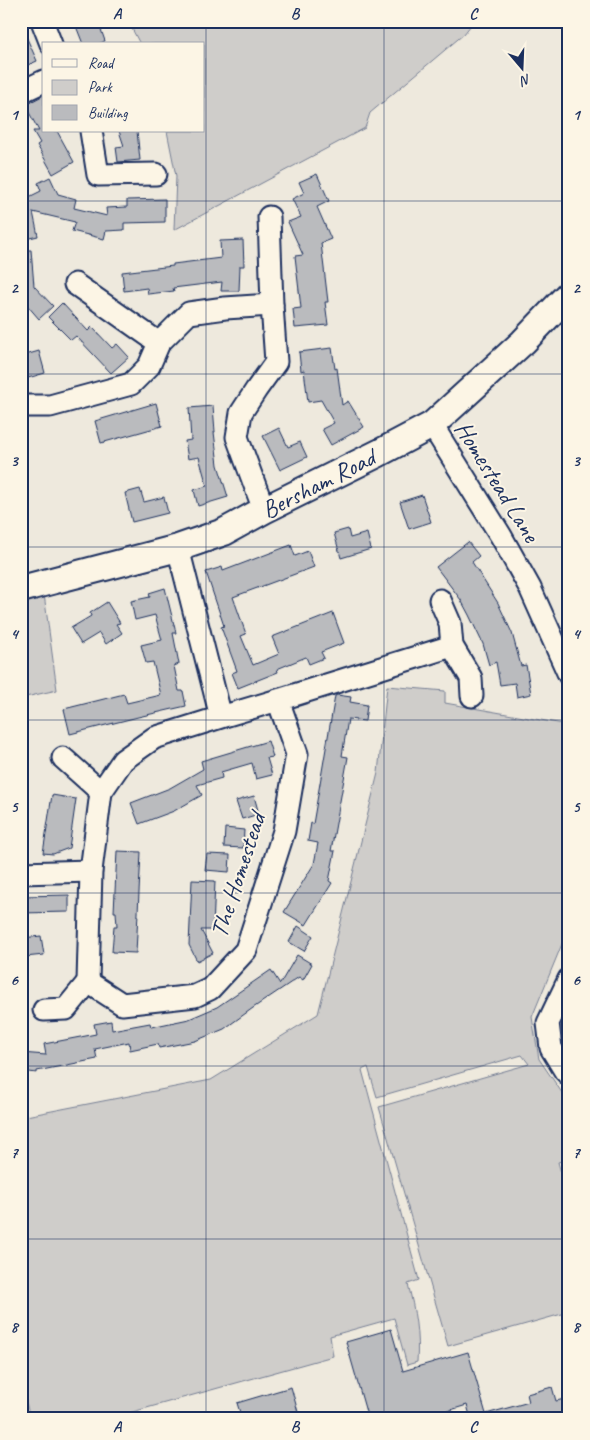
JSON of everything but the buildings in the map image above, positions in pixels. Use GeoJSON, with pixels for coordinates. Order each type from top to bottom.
{"type":"FeatureCollection","features":[{"type":"Feature","properties":{"kind":"main road","name":"Bersham Road"},"geometry":{"type":"LineString","coordinates":[[21,589],[178,548],[224,532],[432,425],[523,342],[569,294]]}},
{"type":"Feature","properties":{"kind":"street"},"geometry":{"type":"LineString","coordinates":[[42,21],[50,42]]}},
{"type":"Feature","properties":{"kind":"street"},"geometry":{"type":"LineString","coordinates":[[21,92],[42,81]]}},
{"type":"Feature","properties":{"kind":"street"},"geometry":{"type":"LineString","coordinates":[[91,132],[98,175],[156,174]]}},
{"type":"Feature","properties":{"kind":"street"},"geometry":{"type":"LineString","coordinates":[[264,510],[236,436],[241,413],[276,362],[269,217]]}},
{"type":"Feature","properties":{"kind":"street"},"geometry":{"type":"LineString","coordinates":[[75,284],[159,343]]}},
{"type":"Feature","properties":{"kind":"street"},"geometry":{"type":"LineString","coordinates":[[21,406],[50,406],[131,384],[149,366],[159,343],[189,313],[225,308],[272,305]]}},
{"type":"Feature","properties":{"kind":"street","name":"Homestead Lane"},"geometry":{"type":"LineString","coordinates":[[432,425],[502,536],[530,588],[569,674]]}},
{"type":"Feature","properties":{"kind":"street"},"geometry":{"type":"LineString","coordinates":[[178,548],[221,717]]}},
{"type":"Feature","properties":{"kind":"street"},"geometry":{"type":"LineString","coordinates":[[440,600],[450,623],[452,646],[471,678],[472,696]]}},
{"type":"Feature","properties":{"kind":"street"},"geometry":{"type":"LineString","coordinates":[[44,1010],[66,1008],[88,982],[92,871],[101,792],[123,760],[154,738],[452,646]]}},
{"type":"Feature","properties":{"kind":"street","name":"The Homestead"},"geometry":{"type":"LineString","coordinates":[[88,982],[122,1004],[195,996],[210,989],[246,950],[284,831],[297,754],[278,700]]}},
{"type":"Feature","properties":{"kind":"street"},"geometry":{"type":"LineString","coordinates":[[64,758],[101,792]]}},
{"type":"Feature","properties":{"kind":"street"},"geometry":{"type":"LineString","coordinates":[[21,873],[92,871]]}},
{"type":"Feature","properties":{"kind":"street"},"geometry":{"type":"LineString","coordinates":[[569,979],[548,1023],[551,1048],[569,1075]]}},
{"type":"Feature","properties":{"kind":"green space"},"geometry":{"type":"Polygon","coordinates":[[[128,21],[474,21],[464,34],[370,113],[365,128],[174,230],[176,176],[167,132],[205,132],[205,42],[139,42],[128,21]]]}},
{"type":"Feature","properties":{"kind":"green space"},"geometry":{"type":"Polygon","coordinates":[[[44,594],[57,690],[21,698],[21,600],[44,594]]]}},
{"type":"Feature","properties":{"kind":"green space"},"geometry":{"type":"Polygon","coordinates":[[[387,686],[445,691],[445,703],[563,724],[569,734],[569,927],[532,1017],[539,1059],[569,1103],[569,1159],[558,1162],[569,1201],[569,1312],[448,1346],[379,1107],[529,1064],[522,1055],[377,1097],[368,1067],[362,1070],[419,1280],[408,1284],[416,1323],[417,1362],[407,1365],[394,1318],[330,1336],[333,1356],[118,1416],[114,1419],[30,1419],[21,1380],[21,1117],[211,1080],[318,1014],[378,773],[387,686]]]}},
{"type":"Feature","properties":{"kind":"green space"},"geometry":{"type":"Polygon","coordinates":[[[569,1015],[569,1058],[559,1042],[569,1015]]]}}]}
